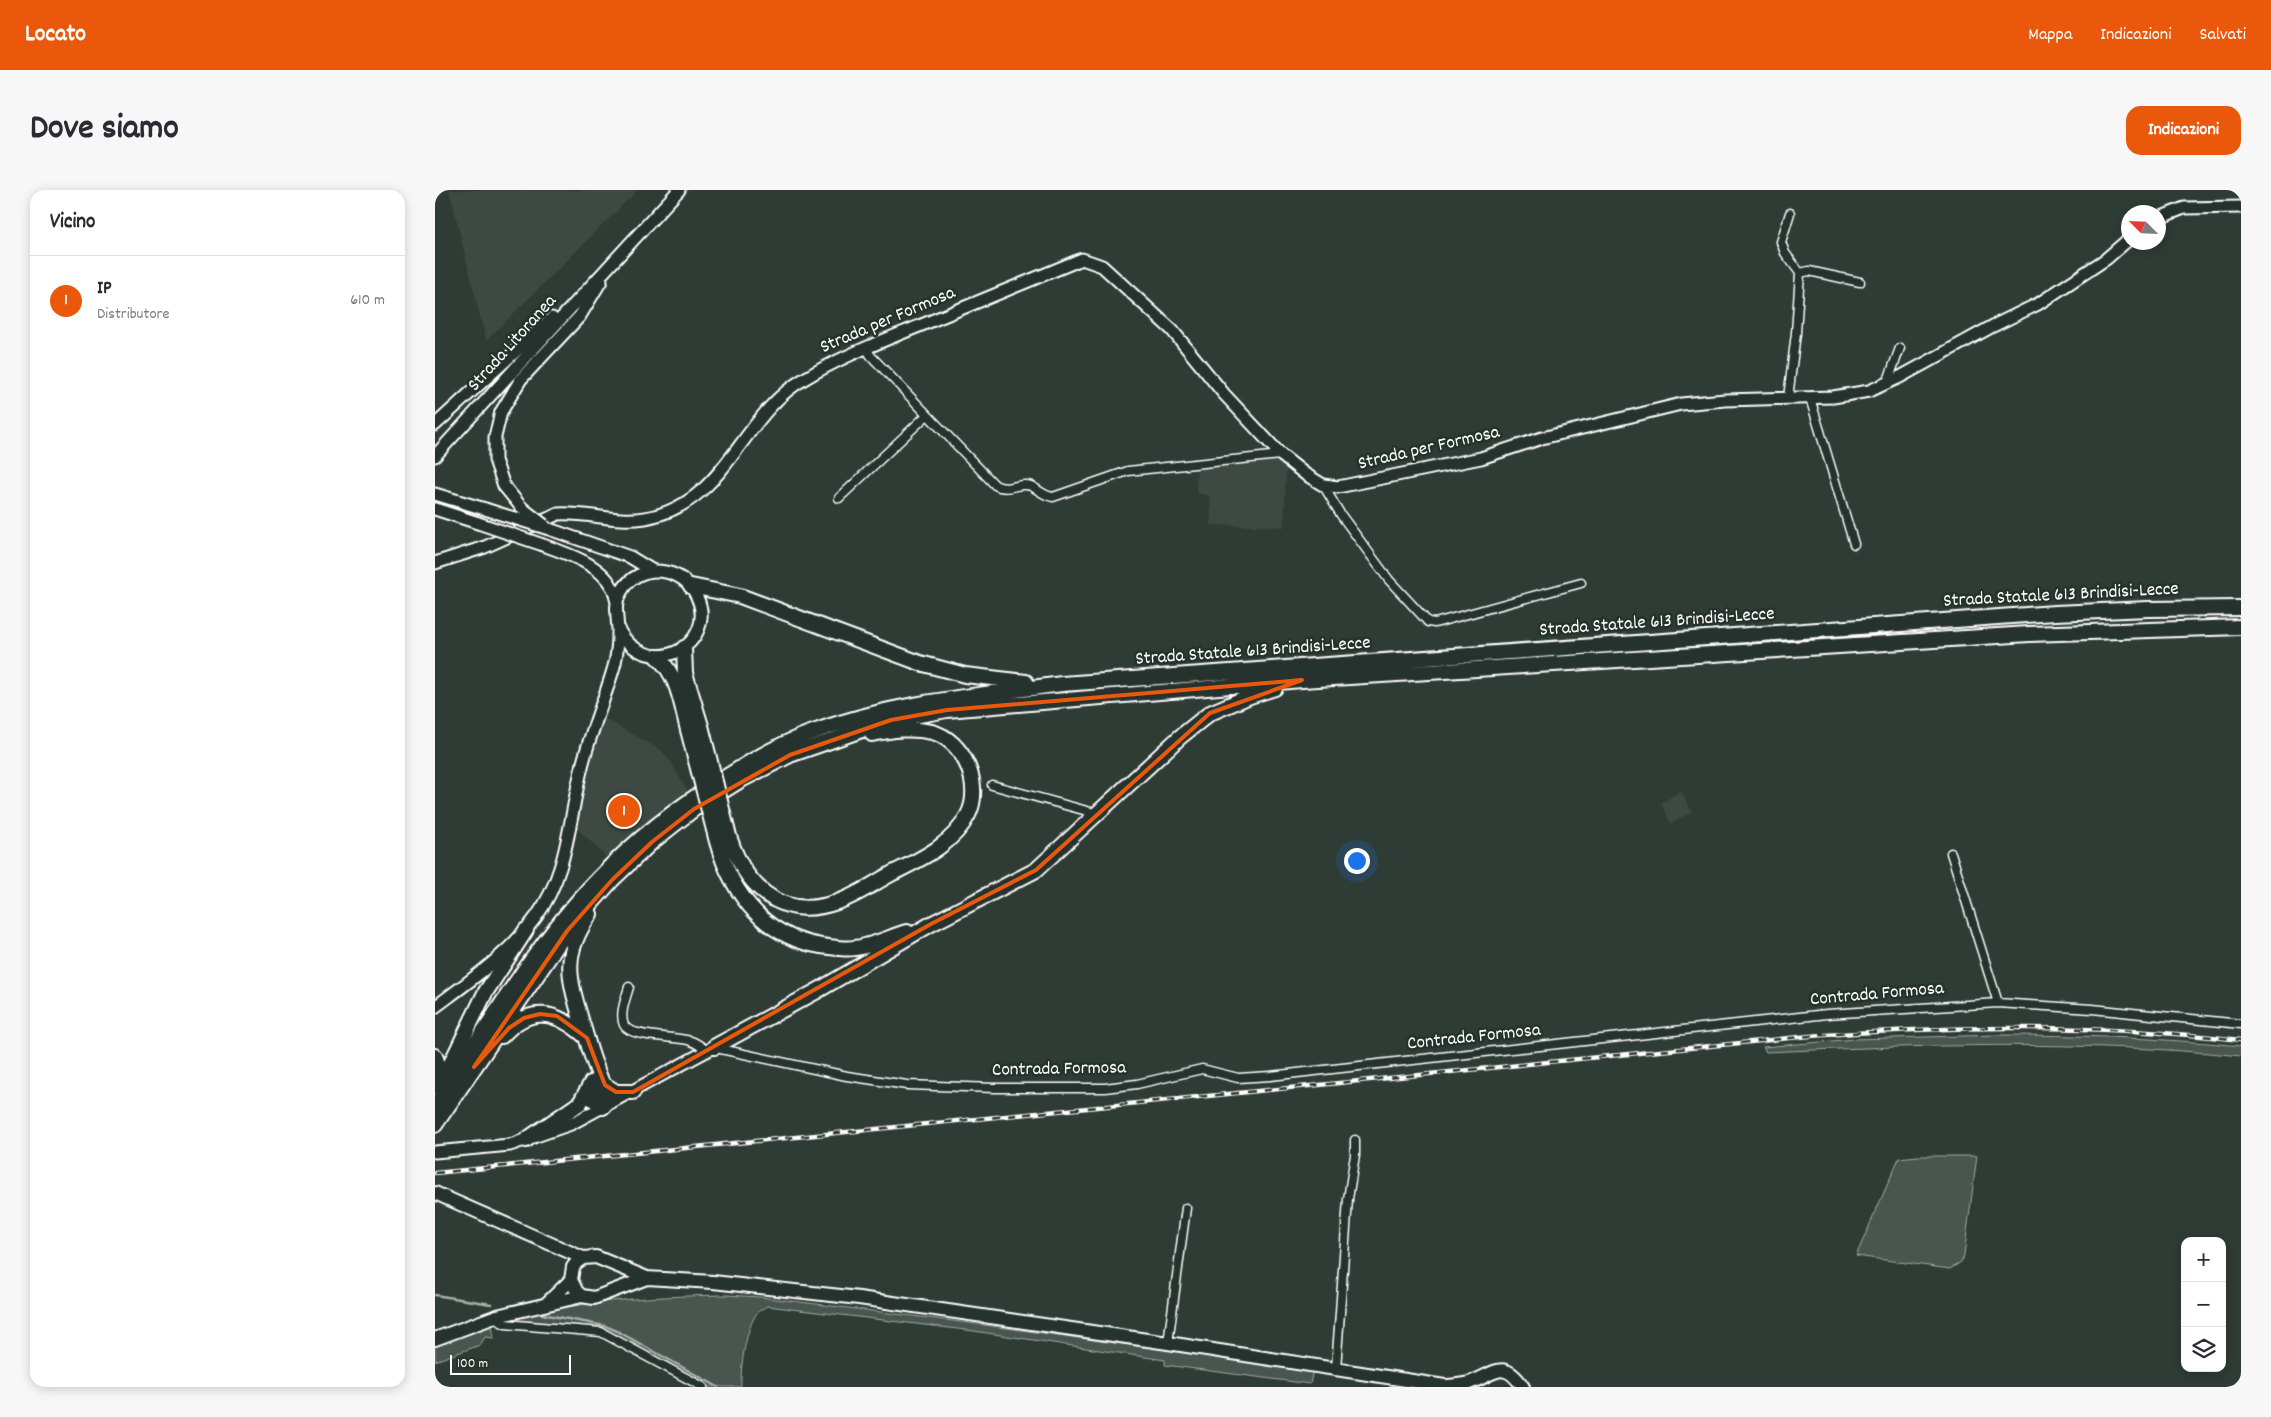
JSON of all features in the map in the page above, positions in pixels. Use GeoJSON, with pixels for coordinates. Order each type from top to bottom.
{"type":"FeatureCollection","features":[{"type":"Feature","properties":{"kind":"highway"},"geometry":{"type":"LineString","coordinates":[[691,586],[740,596],[920,663],[974,676],[1010,682],[1062,684]]}},
{"type":"Feature","properties":{"kind":"highway","name":"Strada Statale 613 Brindisi-Lecce"},"geometry":{"type":"LineString","coordinates":[[438,1106],[559,924],[598,879],[645,834],[688,800],[782,744],[820,729],[880,712],[948,699],[1062,684],[2055,613],[2241,608]]}},
{"type":"Feature","properties":{"kind":"highway","name":"Strada Statale 613 Brindisi-Lecce"},"geometry":{"type":"LineString","coordinates":[[438,1106],[474,1067],[567,931],[612,880],[652,842],[694,810],[724,791],[790,755],[891,720],[947,710],[1302,680],[2020,634],[2241,627]]}},
{"type":"Feature","properties":{"kind":"highway"},"geometry":{"type":"LineString","coordinates":[[684,648],[685,673],[694,728],[721,830],[725,868],[747,905],[775,928],[796,940],[836,948],[855,948],[931,924]]}},
{"type":"Feature","properties":{"kind":"highway"},"geometry":{"type":"LineString","coordinates":[[657,657],[669,669],[674,678],[694,728]]}},
{"type":"Feature","properties":{"kind":"highway"},"geometry":{"type":"LineString","coordinates":[[710,1049],[817,991],[931,924],[1037,870],[1180,737],[1210,714],[1250,696],[1302,680]]}},
{"type":"Feature","properties":{"kind":"highway"},"geometry":{"type":"LineString","coordinates":[[721,830],[750,880],[761,891],[775,900],[803,908],[838,902],[925,857],[951,837],[969,815],[975,793],[969,765],[950,742],[934,732],[903,728],[834,740]]}},
{"type":"Feature","properties":{"kind":"highway"},"geometry":{"type":"LineString","coordinates":[[612,880],[576,938],[569,968],[572,988],[595,1068],[605,1085],[616,1092],[633,1092]]}},
{"type":"Feature","properties":{"kind":"highway"},"geometry":{"type":"LineString","coordinates":[[440,1084],[485,993],[526,930]]}},
{"type":"Feature","properties":{"kind":"highway"},"geometry":{"type":"LineString","coordinates":[[474,1067],[509,1028],[524,1018],[539,1014],[557,1016],[572,1024],[587,1038]]}},
{"type":"Feature","properties":{"kind":"highway"},"geometry":{"type":"LineString","coordinates":[[435,1056],[441,1070],[435,1125]]}},
{"type":"Feature","properties":{"kind":"highway"},"geometry":{"type":"LineString","coordinates":[[526,1140],[580,1102],[589,1088],[595,1068]]}},
{"type":"Feature","properties":{"kind":"highway"},"geometry":{"type":"LineString","coordinates":[[603,1108],[605,1085]]}},
{"type":"Feature","properties":{"kind":"highway"},"geometry":{"type":"LineString","coordinates":[[589,1088],[593,1100],[603,1108]]}},
{"type":"Feature","properties":{"kind":"main road"},"geometry":{"type":"LineString","coordinates":[[435,1193],[583,1258],[595,1257],[647,1278],[778,1288],[1103,1333],[1450,1387],[1481,1382],[1496,1370],[1503,1370],[1515,1375],[1523,1386]]}},
{"type":"Feature","properties":{"kind":"main road"},"geometry":{"type":"LineString","coordinates":[[582,1296],[577,1292],[571,1280],[573,1267],[583,1258]]}},
{"type":"Feature","properties":{"kind":"main road"},"geometry":{"type":"LineString","coordinates":[[606,1292],[612,1281],[611,1268],[607,1263]]}},
{"type":"Feature","properties":{"kind":"main road"},"geometry":{"type":"LineString","coordinates":[[435,1339],[492,1318],[547,1303],[582,1296],[594,1298],[647,1278]]}},
{"type":"Feature","properties":{"kind":"main road"},"geometry":{"type":"LineString","coordinates":[[547,1303],[571,1280]]}},
{"type":"Feature","properties":{"kind":"street"},"geometry":{"type":"LineString","coordinates":[[435,425],[617,257],[679,190]]}},
{"type":"Feature","properties":{"kind":"street"},"geometry":{"type":"LineString","coordinates":[[2166,215],[2184,208],[2241,207]]}},
{"type":"Feature","properties":{"kind":"street"},"geometry":{"type":"LineString","coordinates":[[1788,398],[1796,333],[1799,273],[1785,253],[1781,242],[1790,213]]}},
{"type":"Feature","properties":{"kind":"street","name":"Strada per Formosa"},"geometry":{"type":"LineString","coordinates":[[435,563],[485,547],[558,514],[570,513],[621,519],[645,518],[674,509],[695,496],[718,476],[753,426],[778,399],[801,380],[841,358],[1082,259],[1102,266],[1172,330],[1224,394],[1281,455],[1305,474],[1323,485],[1339,487],[1481,458],[1542,438],[1681,404],[1725,400],[1849,396],[1869,391],[2038,304],[2107,259],[2121,246]]}},
{"type":"Feature","properties":{"kind":"street"},"geometry":{"type":"LineString","coordinates":[[549,529],[522,508],[504,486],[495,460],[495,437],[501,412],[521,380],[580,316],[617,257]]}},
{"type":"Feature","properties":{"kind":"street","name":"Strada Litoranea"},"geometry":{"type":"LineString","coordinates":[[435,456],[617,257]]}},
{"type":"Feature","properties":{"kind":"street"},"geometry":{"type":"LineString","coordinates":[[1799,273],[1809,271],[1861,282]]}},
{"type":"Feature","properties":{"kind":"street"},"geometry":{"type":"LineString","coordinates":[[866,348],[871,356],[995,485],[1007,489],[1025,485],[1031,486],[1042,494],[1053,497],[1128,472],[1281,455]]}},
{"type":"Feature","properties":{"kind":"street"},"geometry":{"type":"LineString","coordinates":[[1887,383],[1899,348]]}},
{"type":"Feature","properties":{"kind":"street"},"geometry":{"type":"LineString","coordinates":[[1810,398],[1854,544]]}},
{"type":"Feature","properties":{"kind":"street"},"geometry":{"type":"LineString","coordinates":[[839,498],[927,415]]}},
{"type":"Feature","properties":{"kind":"street","name":"Strada per Formosa"},"geometry":{"type":"LineString","coordinates":[[1323,485],[1341,515],[1389,580],[1428,622],[1435,623],[1581,583]]}},
{"type":"Feature","properties":{"kind":"street"},"geometry":{"type":"LineString","coordinates":[[435,494],[549,529],[630,557],[653,571]]}},
{"type":"Feature","properties":{"kind":"street"},"geometry":{"type":"LineString","coordinates":[[435,509],[543,545],[570,556],[598,572],[613,588],[617,602]]}},
{"type":"Feature","properties":{"kind":"street"},"geometry":{"type":"LineString","coordinates":[[653,571],[674,574],[691,586],[698,598],[701,611],[699,625],[693,638],[684,648],[657,657],[634,649],[624,640],[618,629],[615,616],[617,602],[622,591],[630,581],[641,574],[653,571]]}},
{"type":"Feature","properties":{"kind":"street"},"geometry":{"type":"LineString","coordinates":[[435,1007],[496,960],[526,930],[550,894],[562,863],[583,760],[614,668],[618,629]]}},
{"type":"Feature","properties":{"kind":"street"},"geometry":{"type":"LineString","coordinates":[[992,785],[1098,814]]}},
{"type":"Feature","properties":{"kind":"street"},"geometry":{"type":"LineString","coordinates":[[1951,852],[1998,1003]]}},
{"type":"Feature","properties":{"kind":"street","name":"Contrada Formosa"},"geometry":{"type":"LineString","coordinates":[[629,987],[623,1008],[623,1024],[626,1028],[637,1033],[689,1040],[710,1049],[847,1076],[907,1085],[995,1088],[1105,1088],[1137,1084],[1202,1069],[1238,1078],[1270,1076],[1827,1014],[1998,1003],[2092,1009],[2241,1024]]}},
{"type":"Feature","properties":{"kind":"street"},"geometry":{"type":"LineString","coordinates":[[435,1152],[510,1145],[571,1124],[710,1049]]}},
{"type":"Feature","properties":{"kind":"street"},"geometry":{"type":"LineString","coordinates":[[1336,1370],[1347,1199],[1355,1155],[1355,1140]]}},
{"type":"Feature","properties":{"kind":"street"},"geometry":{"type":"LineString","coordinates":[[1168,1343],[1185,1208]]}},
{"type":"Feature","properties":{"kind":"street"},"geometry":{"type":"LineString","coordinates":[[492,1318],[505,1324],[601,1332],[703,1387]]}},
{"type":"Feature","properties":{"kind":"highlighted area"},"geometry":{"type":"Polygon","coordinates":[[[1302,680],[1210,713],[1036,870],[931,924],[633,1092],[616,1092],[605,1085],[587,1038],[557,1016],[540,1014],[524,1018],[509,1028],[474,1067],[567,931],[612,880],[652,842],[694,809],[790,755],[891,720],[947,710],[1302,680]]]}},
{"type":"Feature","properties":{"kind":"shaded area"},"geometry":{"type":"Polygon","coordinates":[[[449,190],[638,190],[486,341],[449,190]]]}},
{"type":"Feature","properties":{"kind":"shaded area"},"geometry":{"type":"Polygon","coordinates":[[[1276,461],[1286,468],[1284,527],[1211,525],[1210,496],[1196,493],[1197,468],[1276,461]]]}},
{"type":"Feature","properties":{"kind":"shaded area"},"geometry":{"type":"Polygon","coordinates":[[[605,719],[661,750],[671,762],[688,792],[607,858],[576,827],[584,781],[605,719]]]}},
{"type":"Feature","properties":{"kind":"shaded area"},"geometry":{"type":"Polygon","coordinates":[[[1681,791],[1692,812],[1671,824],[1661,803],[1681,791]]]}},
{"type":"Feature","properties":{"kind":"shaded area"},"geometry":{"type":"Polygon","coordinates":[[[1996,1035],[2119,1038],[2210,1043],[2241,1046],[2241,1056],[2182,1051],[2063,1046],[1885,1047],[1766,1052],[1763,1047],[1855,1039],[1996,1035]]]}},
{"type":"Feature","properties":{"kind":"shaded area"},"geometry":{"type":"Polygon","coordinates":[[[1918,1156],[1977,1156],[1964,1255],[1961,1262],[1950,1269],[1856,1256],[1899,1158],[1918,1156]]]}},
{"type":"Feature","properties":{"kind":"shaded area"},"geometry":{"type":"Polygon","coordinates":[[[726,1295],[760,1297],[977,1324],[1313,1370],[1310,1384],[1165,1365],[1165,1360],[974,1331],[767,1306],[757,1313],[750,1328],[743,1359],[741,1387],[708,1387],[618,1337],[508,1320],[523,1315],[610,1301],[656,1297],[726,1295]]]}},
{"type":"Feature","properties":{"kind":"shaded area"},"geometry":{"type":"Polygon","coordinates":[[[492,1325],[494,1338],[485,1337],[480,1345],[435,1361],[435,1345],[492,1325]]]}},
{"type":"Feature","properties":{"kind":"waterway"},"geometry":{"type":"LineString","coordinates":[[435,1295],[491,1304]]}},
{"type":"Feature","properties":{"kind":"waterway"},"geometry":{"type":"LineString","coordinates":[[542,1314],[605,1326],[718,1387]]}},
{"type":"Feature","properties":{"kind":"railway"},"geometry":{"type":"LineString","coordinates":[[435,1173],[1864,1032],[1972,1028],[2080,1029],[2134,1031],[2241,1040]]}},
{"type":"Feature","properties":{"kind":"place","name":"IP"},"geometry":{"type":"Point","coordinates":[624,811]}}]}
